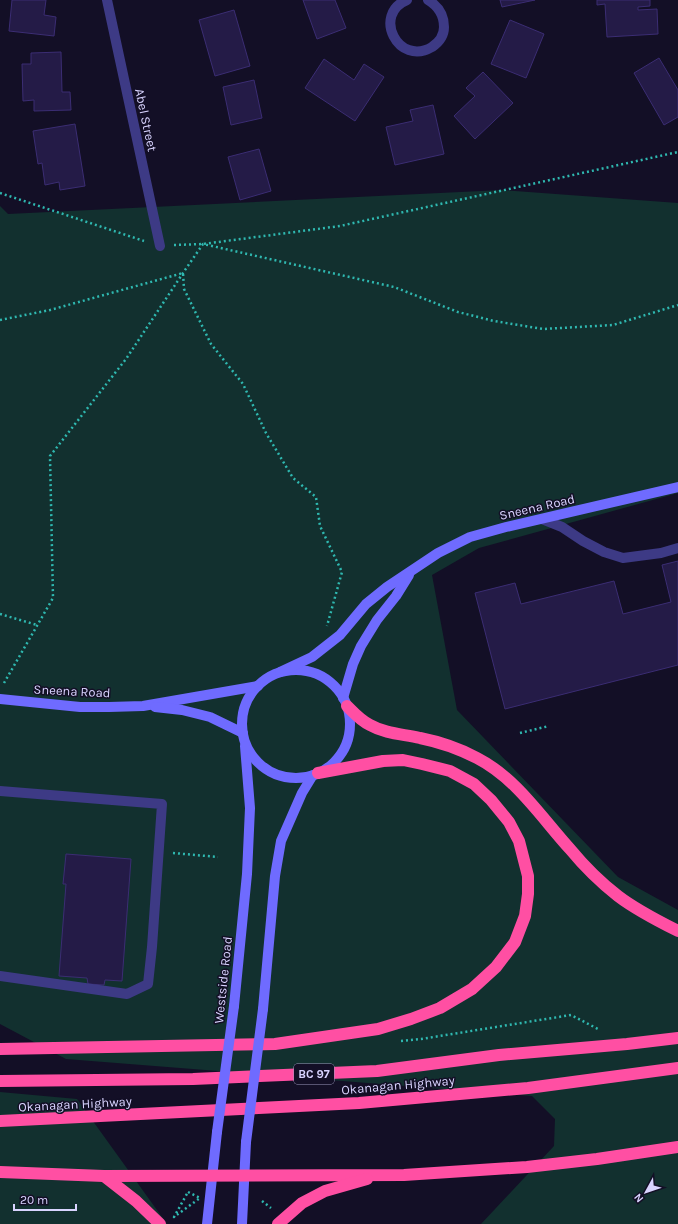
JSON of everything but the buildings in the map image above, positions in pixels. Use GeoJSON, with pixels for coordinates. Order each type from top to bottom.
{"type":"FeatureCollection","features":[{"type":"Feature","properties":{"kind":"highway"},"geometry":{"type":"LineString","coordinates":[[345,702],[369,725],[392,733],[420,737],[445,745],[478,758],[508,778],[570,850],[594,875],[618,896],[678,931]]}},
{"type":"Feature","properties":{"kind":"highway"},"geometry":{"type":"LineString","coordinates":[[0,1049],[275,1044],[378,1028],[411,1019],[440,1008],[472,988],[496,967],[515,942],[525,916],[528,894],[528,876],[519,841],[509,822],[492,800],[474,784],[450,771],[403,760],[383,761],[315,774]]}},
{"type":"Feature","properties":{"kind":"highway","name":"Okanagan Highway"},"geometry":{"type":"LineString","coordinates":[[0,1081],[193,1079],[377,1071],[499,1055],[678,1038]]}},
{"type":"Feature","properties":{"kind":"highway","name":"Okanagan Highway"},"geometry":{"type":"LineString","coordinates":[[0,1122],[367,1102],[528,1088],[678,1068]]}},
{"type":"Feature","properties":{"kind":"highway"},"geometry":{"type":"LineString","coordinates":[[0,1172],[104,1176],[382,1175],[444,1173],[527,1167],[597,1159],[678,1147]]}},
{"type":"Feature","properties":{"kind":"highway"},"geometry":{"type":"LineString","coordinates":[[278,1224],[302,1203],[325,1191],[382,1175]]}},
{"type":"Feature","properties":{"kind":"highway"},"geometry":{"type":"LineString","coordinates":[[104,1176],[136,1201],[160,1224]]}},
{"type":"Feature","properties":{"kind":"main road","name":"Sneena Road"},"geometry":{"type":"LineString","coordinates":[[280,672],[312,657],[335,640],[366,604],[388,587],[438,553],[470,537],[542,518],[678,487]]}},
{"type":"Feature","properties":{"kind":"main road","name":"Sneena Road"},"geometry":{"type":"LineString","coordinates":[[345,702],[353,664],[361,646],[377,620],[396,596],[411,572]]}},
{"type":"Feature","properties":{"kind":"main road"},"geometry":{"type":"LineString","coordinates":[[298,670],[316,674],[332,684],[345,702],[350,723],[347,740],[340,755],[328,767],[315,774],[296,778],[278,775],[263,767],[251,754],[243,735],[242,720],[244,707],[250,696],[258,686],[268,678],[280,672],[298,670]]}},
{"type":"Feature","properties":{"kind":"main road","name":"Sneena Road"},"geometry":{"type":"LineString","coordinates":[[143,706],[258,686]]}},
{"type":"Feature","properties":{"kind":"main road","name":"Sneena Road"},"geometry":{"type":"LineString","coordinates":[[0,699],[80,706],[143,706],[182,710],[210,717],[243,735]]}},
{"type":"Feature","properties":{"kind":"main road","name":"Westside Road"},"geometry":{"type":"LineString","coordinates":[[207,1224],[217,1132],[234,1006],[247,874],[250,808],[243,735]]}},
{"type":"Feature","properties":{"kind":"main road"},"geometry":{"type":"LineString","coordinates":[[242,1224],[246,1142],[264,1009],[275,876],[281,841],[302,793],[315,774]]}},
{"type":"Feature","properties":{"kind":"street","name":"Abel Street"},"geometry":{"type":"LineString","coordinates":[[107,0],[160,246]]}},
{"type":"Feature","properties":{"kind":"street"},"geometry":{"type":"LineString","coordinates":[[407,0],[397,7],[392,14],[390,23],[391,31],[394,39],[400,46],[418,52],[427,50],[435,45],[441,38],[444,29],[444,20],[440,11],[435,4],[428,0]]}},
{"type":"Feature","properties":{"kind":"street"},"geometry":{"type":"LineString","coordinates":[[542,518],[562,527],[583,541],[604,552],[623,558],[661,553],[678,548]]}},
{"type":"Feature","properties":{"kind":"street"},"geometry":{"type":"LineString","coordinates":[[0,791],[162,804],[148,984],[127,994],[0,976]]}},
{"type":"Feature","properties":{"kind":"path"},"geometry":{"type":"LineString","coordinates":[[0,193],[160,246],[203,244],[340,226],[678,152]]}},
{"type":"Feature","properties":{"kind":"path"},"geometry":{"type":"LineString","coordinates":[[2,687],[53,598],[50,456],[126,359],[182,273],[203,244]]}},
{"type":"Feature","properties":{"kind":"path"},"geometry":{"type":"LineString","coordinates":[[203,244],[394,287],[458,312],[494,321],[543,329],[613,325],[678,305]]}},
{"type":"Feature","properties":{"kind":"path"},"geometry":{"type":"LineString","coordinates":[[0,320],[50,310],[182,273]]}},
{"type":"Feature","properties":{"kind":"path"},"geometry":{"type":"LineString","coordinates":[[182,273],[184,289],[210,344],[243,384],[266,433],[293,478],[316,497],[320,526],[342,572],[328,619],[326,632]]}},
{"type":"Feature","properties":{"kind":"path"},"geometry":{"type":"LineString","coordinates":[[0,614],[38,624]]}},
{"type":"Feature","properties":{"kind":"path"},"geometry":{"type":"LineString","coordinates":[[520,733],[549,726]]}},
{"type":"Feature","properties":{"kind":"path"},"geometry":{"type":"LineString","coordinates":[[159,852],[218,857]]}},
{"type":"Feature","properties":{"kind":"path"},"geometry":{"type":"LineString","coordinates":[[394,1041],[421,1039],[571,1014],[599,1029]]}},
{"type":"Feature","properties":{"kind":"path"},"geometry":{"type":"LineString","coordinates":[[188,1192],[200,1198],[184,1209],[174,1217],[188,1192]]}},
{"type":"Feature","properties":{"kind":"path"},"geometry":{"type":"LineString","coordinates":[[262,1201],[273,1209]]}},
{"type":"Feature","properties":{"kind":"green space"},"geometry":{"type":"Polygon","coordinates":[[[502,190],[678,203],[678,493],[479,548],[432,575],[457,710],[618,877],[678,910],[678,1224],[481,1224],[554,1146],[555,1119],[532,1096],[66,1059],[0,1024],[0,206],[8,214],[502,190]]]}},
{"type":"Feature","properties":{"kind":"green space"},"geometry":{"type":"Polygon","coordinates":[[[0,1092],[77,1099],[167,1224],[0,1224],[0,1092]]]}}]}
